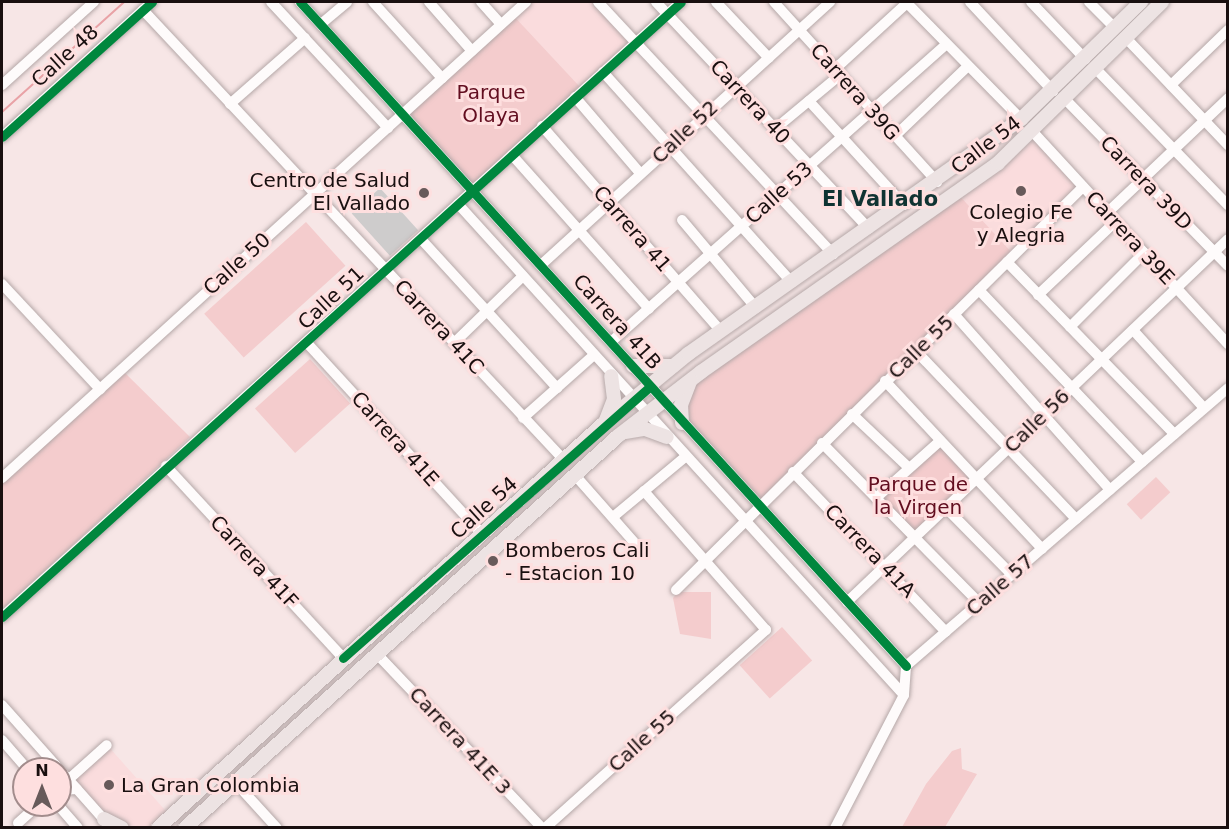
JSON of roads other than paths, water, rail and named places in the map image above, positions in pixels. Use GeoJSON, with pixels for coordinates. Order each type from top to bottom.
{"type":"FeatureCollection","features":[{"type":"Feature","properties":{"kind":"main road","name":"Calle 54"},"geometry":{"type":"LineString","coordinates":[[185,828],[618,436],[696,376],[958,194],[1033,132],[1065,99],[1115,28],[1141,2]]}},
{"type":"Feature","properties":{"kind":"main road","name":"Calle 54"},"geometry":{"type":"LineString","coordinates":[[158,828],[343,658],[633,399],[688,354],[937,182],[1021,120],[1053,91],[1126,38],[1162,2]]}},
{"type":"Feature","properties":{"kind":"main road"},"geometry":{"type":"LineString","coordinates":[[682,423],[683,396],[696,376],[688,367],[688,354]]}},
{"type":"Feature","properties":{"kind":"main road"},"geometry":{"type":"LineString","coordinates":[[633,366],[674,366]]}},
{"type":"Feature","properties":{"kind":"main road"},"geometry":{"type":"LineString","coordinates":[[604,423],[615,399],[612,376]]}},
{"type":"Feature","properties":{"kind":"main road"},"geometry":{"type":"LineString","coordinates":[[618,436],[645,429],[667,437]]}},
{"type":"Feature","properties":{"kind":"main road"},"geometry":{"type":"LineString","coordinates":[[148,828],[171,816]]}},
{"type":"Feature","properties":{"kind":"main road"},"geometry":{"type":"LineString","coordinates":[[107,823],[122,828]]}},
{"type":"Feature","properties":{"kind":"street","name":"Calle 48"},"geometry":{"type":"LineString","coordinates":[[2,137],[152,2]]}},
{"type":"Feature","properties":{"kind":"street"},"geometry":{"type":"LineString","coordinates":[[271,2],[388,128]]}},
{"type":"Feature","properties":{"kind":"street","name":"Carrera 41B"},"geometry":{"type":"LineString","coordinates":[[300,2],[612,341],[682,423],[906,666]]}},
{"type":"Feature","properties":{"kind":"street"},"geometry":{"type":"LineString","coordinates":[[321,24],[347,2]]}},
{"type":"Feature","properties":{"kind":"street"},"geometry":{"type":"LineString","coordinates":[[373,2],[442,78]]}},
{"type":"Feature","properties":{"kind":"street"},"geometry":{"type":"LineString","coordinates":[[429,2],[472,51]]}},
{"type":"Feature","properties":{"kind":"street"},"geometry":{"type":"LineString","coordinates":[[481,2],[501,24]]}},
{"type":"Feature","properties":{"kind":"street","name":"Calle 50"},"geometry":{"type":"LineString","coordinates":[[2,478],[526,2]]}},
{"type":"Feature","properties":{"kind":"street"},"geometry":{"type":"LineString","coordinates":[[598,2],[833,254]]}},
{"type":"Feature","properties":{"kind":"street","name":"Carrera 40"},"geometry":{"type":"LineString","coordinates":[[656,2],[869,229]]}},
{"type":"Feature","properties":{"kind":"street","name":"Calle 51"},"geometry":{"type":"LineString","coordinates":[[2,617],[166,466],[308,344],[542,126],[681,2]]}},
{"type":"Feature","properties":{"kind":"street"},"geometry":{"type":"LineString","coordinates":[[716,2],[769,58]]}},
{"type":"Feature","properties":{"kind":"street","name":"Carrera 39G"},"geometry":{"type":"LineString","coordinates":[[774,2],[937,182]]}},
{"type":"Feature","properties":{"kind":"street","name":"Calle 52"},"geometry":{"type":"LineString","coordinates":[[541,265],[703,115],[830,2]]}},
{"type":"Feature","properties":{"kind":"street"},"geometry":{"type":"LineString","coordinates":[[775,129],[809,101],[907,2],[1021,120]]}},
{"type":"Feature","properties":{"kind":"street"},"geometry":{"type":"LineString","coordinates":[[970,2],[1053,91]]}},
{"type":"Feature","properties":{"kind":"street"},"geometry":{"type":"LineString","coordinates":[[1031,2],[1227,205]]}},
{"type":"Feature","properties":{"kind":"street"},"geometry":{"type":"LineString","coordinates":[[1089,2],[1115,28]]}},
{"type":"Feature","properties":{"kind":"street","name":"Calle 48"},"geometry":{"type":"LineString","coordinates":[[2,85],[90,3]]}},
{"type":"Feature","properties":{"kind":"street","name":"Carrera 41C"},"geometry":{"type":"LineString","coordinates":[[142,10],[564,460]]}},
{"type":"Feature","properties":{"kind":"street"},"geometry":{"type":"LineString","coordinates":[[1171,86],[1227,30]]}},
{"type":"Feature","properties":{"kind":"street"},"geometry":{"type":"LineString","coordinates":[[230,104],[305,38]]}},
{"type":"Feature","properties":{"kind":"street"},"geometry":{"type":"LineString","coordinates":[[1126,38],[1227,146]]}},
{"type":"Feature","properties":{"kind":"street","name":"Calle 53"},"geometry":{"type":"LineString","coordinates":[[612,341],[946,44]]}},
{"type":"Feature","properties":{"kind":"street"},"geometry":{"type":"LineString","coordinates":[[895,136],[968,66]]}},
{"type":"Feature","properties":{"kind":"street"},"geometry":{"type":"LineString","coordinates":[[603,72],[671,145],[792,283]]}},
{"type":"Feature","properties":{"kind":"street"},"geometry":{"type":"LineString","coordinates":[[575,97],[640,173]]}},
{"type":"Feature","properties":{"kind":"street"},"geometry":{"type":"LineString","coordinates":[[1107,213],[1227,98]]}},
{"type":"Feature","properties":{"kind":"street","name":"Carrera 39D"},"geometry":{"type":"LineString","coordinates":[[1065,99],[1227,266]]}},
{"type":"Feature","properties":{"kind":"street"},"geometry":{"type":"LineString","coordinates":[[809,101],[904,205]]}},
{"type":"Feature","properties":{"kind":"street","name":"Carrera 41"},"geometry":{"type":"LineString","coordinates":[[542,126],[721,331]]}},
{"type":"Feature","properties":{"kind":"street","name":"Carrera 39E"},"geometry":{"type":"LineString","coordinates":[[1033,132],[1227,344]]}},
{"type":"Feature","properties":{"kind":"street"},"geometry":{"type":"LineString","coordinates":[[512,155],[649,309]]}},
{"type":"Feature","properties":{"kind":"street","name":"Calle 55"},"geometry":{"type":"LineString","coordinates":[[676,590],[758,506],[1083,187]]}},
{"type":"Feature","properties":{"kind":"street","name":"Carrera 41B"},"geometry":{"type":"LineString","coordinates":[[458,204],[685,457],[904,695]]}},
{"type":"Feature","properties":{"kind":"street"},"geometry":{"type":"LineString","coordinates":[[682,220],[756,308]]}},
{"type":"Feature","properties":{"kind":"street"},"geometry":{"type":"LineString","coordinates":[[1038,295],[1115,222]]}},
{"type":"Feature","properties":{"kind":"street"},"geometry":{"type":"LineString","coordinates":[[421,239],[557,388]]}},
{"type":"Feature","properties":{"kind":"street","name":"Calle 56"},"geometry":{"type":"LineString","coordinates":[[847,602],[1227,239]]}},
{"type":"Feature","properties":{"kind":"street"},"geometry":{"type":"LineString","coordinates":[[1070,327],[1144,253]]}},
{"type":"Feature","properties":{"kind":"street"},"geometry":{"type":"LineString","coordinates":[[1007,262],[1174,434]]}},
{"type":"Feature","properties":{"kind":"street"},"geometry":{"type":"LineString","coordinates":[[454,343],[523,276]]}},
{"type":"Feature","properties":{"kind":"street"},"geometry":{"type":"LineString","coordinates":[[2,284],[100,389]]}},
{"type":"Feature","properties":{"kind":"street"},"geometry":{"type":"LineString","coordinates":[[979,290],[1142,462]]}},
{"type":"Feature","properties":{"kind":"street"},"geometry":{"type":"LineString","coordinates":[[954,314],[1042,416],[1110,490]]}},
{"type":"Feature","properties":{"kind":"street"},"geometry":{"type":"LineString","coordinates":[[1132,330],[1204,408]]}},
{"type":"Feature","properties":{"kind":"street","name":"Carrera 41E"},"geometry":{"type":"LineString","coordinates":[[308,344],[482,534]]}},
{"type":"Feature","properties":{"kind":"street"},"geometry":{"type":"LineString","coordinates":[[916,351],[1076,519]]}},
{"type":"Feature","properties":{"kind":"street"},"geometry":{"type":"LineString","coordinates":[[523,418],[594,356]]}},
{"type":"Feature","properties":{"kind":"street"},"geometry":{"type":"LineString","coordinates":[[885,381],[1042,549]]}},
{"type":"Feature","properties":{"kind":"street","name":"Calle 57"},"geometry":{"type":"LineString","coordinates":[[906,666],[1227,388]]}},
{"type":"Feature","properties":{"kind":"street"},"geometry":{"type":"LineString","coordinates":[[852,414],[908,467]]}},
{"type":"Feature","properties":{"kind":"street"},"geometry":{"type":"LineString","coordinates":[[876,498],[908,467],[940,441]]}},
{"type":"Feature","properties":{"kind":"street"},"geometry":{"type":"LineString","coordinates":[[822,443],[979,603]]}},
{"type":"Feature","properties":{"kind":"street"},"geometry":{"type":"LineString","coordinates":[[613,517],[685,457]]}},
{"type":"Feature","properties":{"kind":"street","name":"Carrera 41F"},"geometry":{"type":"LineString","coordinates":[[166,466],[343,658]]}},
{"type":"Feature","properties":{"kind":"street","name":"Carrera 41A"},"geometry":{"type":"LineString","coordinates":[[793,472],[886,566],[946,632]]}},
{"type":"Feature","properties":{"kind":"street"},"geometry":{"type":"LineString","coordinates":[[574,474],[634,542]]}},
{"type":"Feature","properties":{"kind":"street"},"geometry":{"type":"LineString","coordinates":[[645,491],[707,558]]}},
{"type":"Feature","properties":{"kind":"street"},"geometry":{"type":"LineString","coordinates":[[946,508],[1012,575]]}},
{"type":"Feature","properties":{"kind":"street","name":"Calle 55"},"geometry":{"type":"LineString","coordinates":[[543,828],[766,630],[707,558]]}},
{"type":"Feature","properties":{"kind":"street","name":"Carrera 41E 3"},"geometry":{"type":"LineString","coordinates":[[377,654],[543,828]]}},
{"type":"Feature","properties":{"kind":"street"},"geometry":{"type":"LineString","coordinates":[[835,828],[904,695],[906,666]]}},
{"type":"Feature","properties":{"kind":"street"},"geometry":{"type":"LineString","coordinates":[[2,705],[48,757]]}},
{"type":"Feature","properties":{"kind":"street"},"geometry":{"type":"LineString","coordinates":[[2,740],[17,757]]}},
{"type":"Feature","properties":{"kind":"street"},"geometry":{"type":"LineString","coordinates":[[72,776],[106,745]]}},
{"type":"Feature","properties":{"kind":"street"},"geometry":{"type":"LineString","coordinates":[[235,782],[277,828]]}},
{"type":"Feature","properties":{"kind":"street"},"geometry":{"type":"LineString","coordinates":[[72,784],[107,823]]}},
{"type":"Feature","properties":{"kind":"street"},"geometry":{"type":"LineString","coordinates":[[72,787],[80,791]]}},
{"type":"Feature","properties":{"kind":"street"},"geometry":{"type":"LineString","coordinates":[[18,823],[25,817]]}},
{"type":"Feature","properties":{"kind":"waterway"},"geometry":{"type":"LineString","coordinates":[[2,112],[124,2]]}},
{"type":"Feature","properties":{"kind":"place","name":"Colegio Fe y Alegria"},"geometry":{"type":"Point","coordinates":[1021,191]}},
{"type":"Feature","properties":{"kind":"place","name":"Centro de Salud El Vallado"},"geometry":{"type":"Point","coordinates":[424,193]}},
{"type":"Feature","properties":{"kind":"place","name":"Bomberos Cali - Estacion 10"},"geometry":{"type":"Point","coordinates":[493,561]}},
{"type":"Feature","properties":{"kind":"place","name":"La Gran Colombia"},"geometry":{"type":"Point","coordinates":[109,785]}},
{"type":"Feature","properties":{"kind":"district","name":"El Vallado"},"geometry":{"type":"Point","coordinates":[880,199]}},
{"type":"Feature","properties":{"kind":"park label","name":"Parque Olaya"},"geometry":{"type":"Point","coordinates":[491,104]}},
{"type":"Feature","properties":{"kind":"park label","name":"Parque de la Virgen"},"geometry":{"type":"Point","coordinates":[918,496]}}]}
